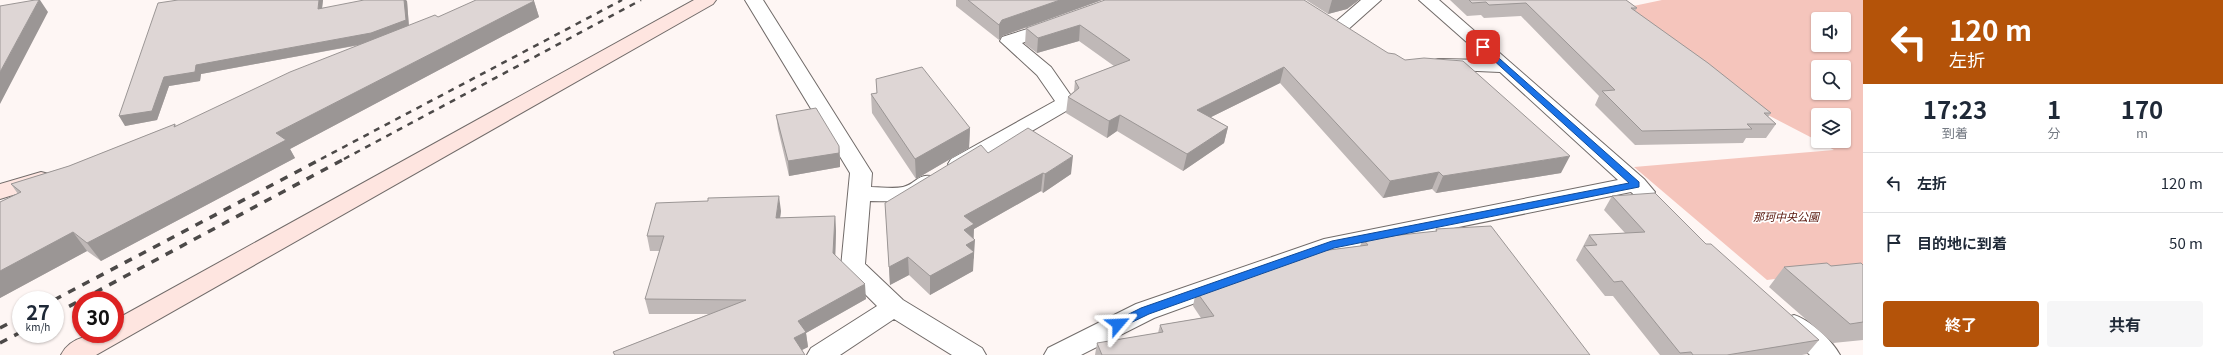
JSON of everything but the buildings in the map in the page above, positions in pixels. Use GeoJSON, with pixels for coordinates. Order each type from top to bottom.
{"type":"FeatureCollection","features":[{"type":"Feature","properties":{"kind":"street"},"geometry":{"type":"LineString","coordinates":[[124,327],[706,0]]}},
{"type":"Feature","properties":{"kind":"street"},"geometry":{"type":"LineString","coordinates":[[754,0],[861,173],[853,267],[894,307],[973,355]]}},
{"type":"Feature","properties":{"kind":"street"},"geometry":{"type":"LineString","coordinates":[[1338,29],[1372,0]]}},
{"type":"Feature","properties":{"kind":"street"},"geometry":{"type":"LineString","coordinates":[[1428,0],[1505,66],[1659,205]]}},
{"type":"Feature","properties":{"kind":"street"},"geometry":{"type":"LineString","coordinates":[[859,194],[908,194],[1066,103],[1044,72],[1009,41],[1074,18]]}},
{"type":"Feature","properties":{"kind":"street"},"geometry":{"type":"LineString","coordinates":[[1421,64],[1505,66]]}},
{"type":"Feature","properties":{"kind":"street"},"geometry":{"type":"LineString","coordinates":[[0,192],[56,175]]}},
{"type":"Feature","properties":{"kind":"street"},"geometry":{"type":"LineString","coordinates":[[1057,355],[1145,311],[1332,245],[1636,184]]}},
{"type":"Feature","properties":{"kind":"street"},"geometry":{"type":"LineString","coordinates":[[820,355],[894,307]]}},
{"type":"Feature","properties":{"kind":"street"},"geometry":{"type":"LineString","coordinates":[[1781,314],[1827,355]]}},
{"type":"Feature","properties":{"kind":"street"},"geometry":{"type":"LineString","coordinates":[[74,355],[96,343]]}},
{"type":"Feature","properties":{"kind":"green space","name":"那珂中央公園"},"geometry":{"type":"Polygon","coordinates":[[[1662,0],[1863,0],[1863,277],[1829,272],[1767,280],[1634,167],[1834,150],[1830,148],[1851,148],[1851,108],[1811,108],[1811,137],[1762,112],[1624,8],[1662,0]]]}},
{"type":"Feature","properties":{"kind":"railway"},"geometry":{"type":"LineString","coordinates":[[321,159],[622,0]]}},
{"type":"Feature","properties":{"kind":"railway"},"geometry":{"type":"LineString","coordinates":[[344,159],[641,0]]}},
{"type":"Feature","properties":{"kind":"railway"},"geometry":{"type":"LineString","coordinates":[[64,295],[323,158]]}},
{"type":"Feature","properties":{"kind":"railway"},"geometry":{"type":"LineString","coordinates":[[64,309],[346,158]]}},
{"type":"Feature","properties":{"kind":"railway"},"geometry":{"type":"LineString","coordinates":[[0,328],[12,322]]}},
{"type":"Feature","properties":{"kind":"railway"},"geometry":{"type":"LineString","coordinates":[[0,343],[12,337]]}},
{"type":"Feature","properties":{"kind":"route"},"geometry":{"type":"LineString","coordinates":[[1118,324],[1145,311],[1332,245],[1636,184],[1483,47]]}}]}
